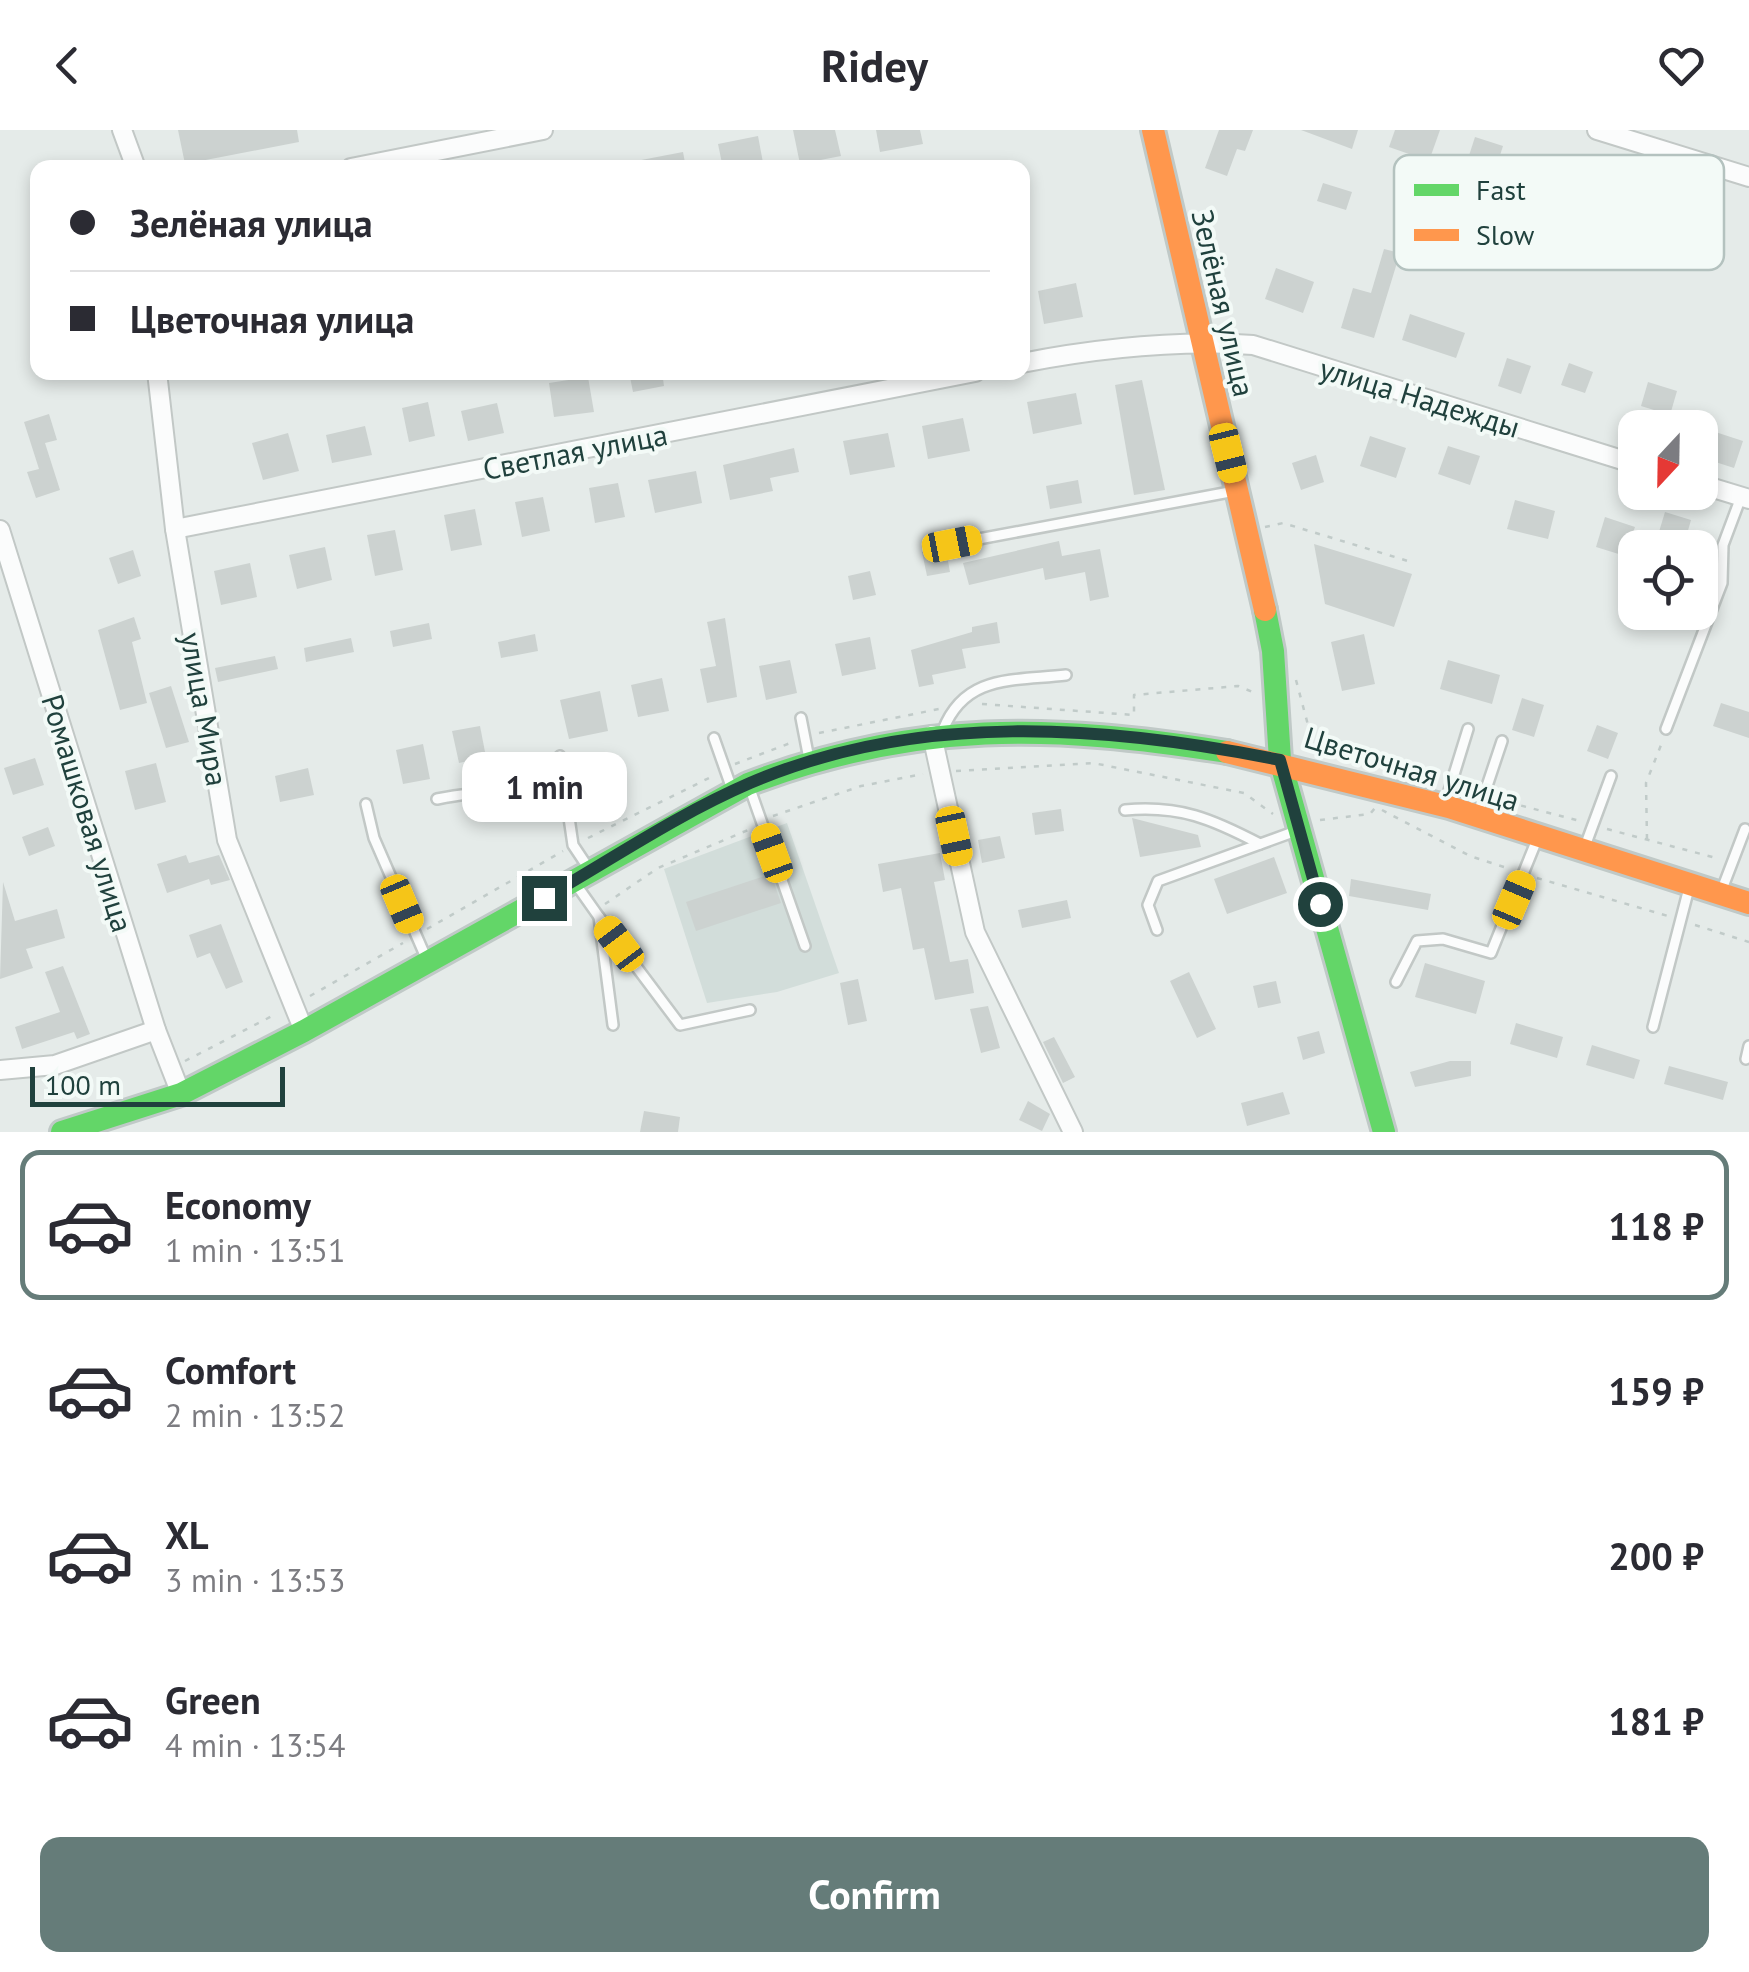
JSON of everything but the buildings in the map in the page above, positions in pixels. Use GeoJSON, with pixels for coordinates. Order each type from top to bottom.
{"type":"FeatureCollection","features":[{"type":"Feature","properties":{"kind":"main road","name":"Зелёная улица"},"geometry":{"type":"LineString","coordinates":[[1153,130],[1273,651],[1280,760],[1384,1132]]}},
{"type":"Feature","properties":{"kind":"main road","name":"Цветочная улица"},"geometry":{"type":"LineString","coordinates":[[62,1132],[181,1094],[304,1032],[741,788],[810,761],[937,734],[1040,730],[1140,737],[1280,760],[1749,904]]}},
{"type":"Feature","properties":{"kind":"street"},"geometry":{"type":"LineString","coordinates":[[122,130],[133,160]]}},
{"type":"Feature","properties":{"kind":"street"},"geometry":{"type":"LineString","coordinates":[[391,160],[543,130]]}},
{"type":"Feature","properties":{"kind":"street"},"geometry":{"type":"LineString","coordinates":[[1598,130],[1678,155]]}},
{"type":"Feature","properties":{"kind":"street"},"geometry":{"type":"LineString","coordinates":[[1724,169],[1749,177]]}},
{"type":"Feature","properties":{"kind":"street"},"geometry":{"type":"LineString","coordinates":[[1030,361],[1089,350],[1202,342]]}},
{"type":"Feature","properties":{"kind":"street","name":"улица Надежды"},"geometry":{"type":"LineString","coordinates":[[1202,342],[1254,345],[1618,459]]}},
{"type":"Feature","properties":{"kind":"street","name":"улица Мира"},"geometry":{"type":"LineString","coordinates":[[158,380],[174,528],[227,840],[304,1032]]}},
{"type":"Feature","properties":{"kind":"street","name":"Светлая улица"},"geometry":{"type":"LineString","coordinates":[[174,528],[934,380]]}},
{"type":"Feature","properties":{"kind":"street"},"geometry":{"type":"LineString","coordinates":[[1718,490],[1745,498]]}},
{"type":"Feature","properties":{"kind":"street","name":"Ромашковая улица"},"geometry":{"type":"LineString","coordinates":[[0,530],[156,1030],[181,1094]]}},
{"type":"Feature","properties":{"kind":"street"},"geometry":{"type":"LineString","coordinates":[[937,734],[940,771],[975,932],[1073,1132]]}},
{"type":"Feature","properties":{"kind":"street"},"geometry":{"type":"LineString","coordinates":[[0,1070],[55,1065],[156,1030]]}},
{"type":"Feature","properties":{"kind":"lane"},"geometry":{"type":"LineString","coordinates":[[952,544],[1238,490]]}},
{"type":"Feature","properties":{"kind":"lane"},"geometry":{"type":"LineString","coordinates":[[1666,730],[1722,583],[1723,546],[1745,498]]}},
{"type":"Feature","properties":{"kind":"lane"},"geometry":{"type":"LineString","coordinates":[[937,734],[952,708],[977,686],[1066,674]]}},
{"type":"Feature","properties":{"kind":"lane"},"geometry":{"type":"LineString","coordinates":[[802,718],[810,761]]}},
{"type":"Feature","properties":{"kind":"lane"},"geometry":{"type":"LineString","coordinates":[[1444,809],[1468,730]]}},
{"type":"Feature","properties":{"kind":"lane"},"geometry":{"type":"LineString","coordinates":[[714,738],[762,822],[805,946]]}},
{"type":"Feature","properties":{"kind":"lane"},"geometry":{"type":"LineString","coordinates":[[1476,819],[1502,741]]}},
{"type":"Feature","properties":{"kind":"lane"},"geometry":{"type":"LineString","coordinates":[[560,756],[573,845],[597,914],[613,1025]]}},
{"type":"Feature","properties":{"kind":"lane"},"geometry":{"type":"LineString","coordinates":[[1583,852],[1611,776]]}},
{"type":"Feature","properties":{"kind":"lane"},"geometry":{"type":"LineString","coordinates":[[437,800],[485,790],[532,794],[568,810]]}},
{"type":"Feature","properties":{"kind":"lane"},"geometry":{"type":"LineString","coordinates":[[366,804],[374,838],[428,963]]}},
{"type":"Feature","properties":{"kind":"lane"},"geometry":{"type":"LineString","coordinates":[[1124,810],[1164,806],[1214,820],[1260,844]]}},
{"type":"Feature","properties":{"kind":"lane"},"geometry":{"type":"LineString","coordinates":[[1157,930],[1148,904],[1158,882],[1260,844],[1297,825]]}},
{"type":"Feature","properties":{"kind":"lane"},"geometry":{"type":"LineString","coordinates":[[1720,895],[1744,829]]}},
{"type":"Feature","properties":{"kind":"lane"},"geometry":{"type":"LineString","coordinates":[[1396,982],[1416,941],[1443,939],[1491,953],[1538,837]]}},
{"type":"Feature","properties":{"kind":"lane"},"geometry":{"type":"LineString","coordinates":[[1653,1027],[1689,885]]}},
{"type":"Feature","properties":{"kind":"lane"},"geometry":{"type":"LineString","coordinates":[[597,914],[680,1025],[750,1010]]}},
{"type":"Feature","properties":{"kind":"lane"},"geometry":{"type":"LineString","coordinates":[[1746,1059],[1749,1046]]}},
{"type":"Feature","properties":{"kind":"path"},"geometry":{"type":"LineString","coordinates":[[1247,530],[1283,524],[1408,561]]}},
{"type":"Feature","properties":{"kind":"path"},"geometry":{"type":"LineString","coordinates":[[1134,716],[1134,695],[1238,686],[1256,694]]}},
{"type":"Feature","properties":{"kind":"path"},"geometry":{"type":"LineString","coordinates":[[1647,840],[1646,783],[1666,730]]}},
{"type":"Feature","properties":{"kind":"path"},"geometry":{"type":"LineString","coordinates":[[597,914],[658,868],[785,810],[861,786],[940,771],[1092,763],[1244,794],[1297,825],[1370,814],[1375,807],[1470,856],[1749,942]]}},
{"type":"Feature","properties":{"kind":"shaded area"},"geometry":{"type":"Polygon","coordinates":[[[787,823],[839,973],[777,992],[707,1003],[664,869],[787,823]]]}},
{"type":"Feature","properties":{"kind":"traffic: fast"},"geometry":{"type":"LineString","coordinates":[[1265,610],[1273,651],[1280,760],[1384,1132]]}},
{"type":"Feature","properties":{"kind":"traffic: fast"},"geometry":{"type":"LineString","coordinates":[[62,1132],[181,1094],[304,1031],[748,784],[810,763],[927,738],[985,734],[1102,736],[1227,752]]}},
{"type":"Feature","properties":{"kind":"traffic: slow"},"geometry":{"type":"LineString","coordinates":[[1153,130],[1265,610]]}},
{"type":"Feature","properties":{"kind":"traffic: slow"},"geometry":{"type":"LineString","coordinates":[[1227,752],[1449,807],[1749,903]]}},
{"type":"Feature","properties":{"kind":"route"},"geometry":{"type":"LineString","coordinates":[[544,898],[675,822],[748,784],[802,763],[880,742],[932,734],[1040,730],[1140,737],[1280,760],[1320,904]]}}]}
